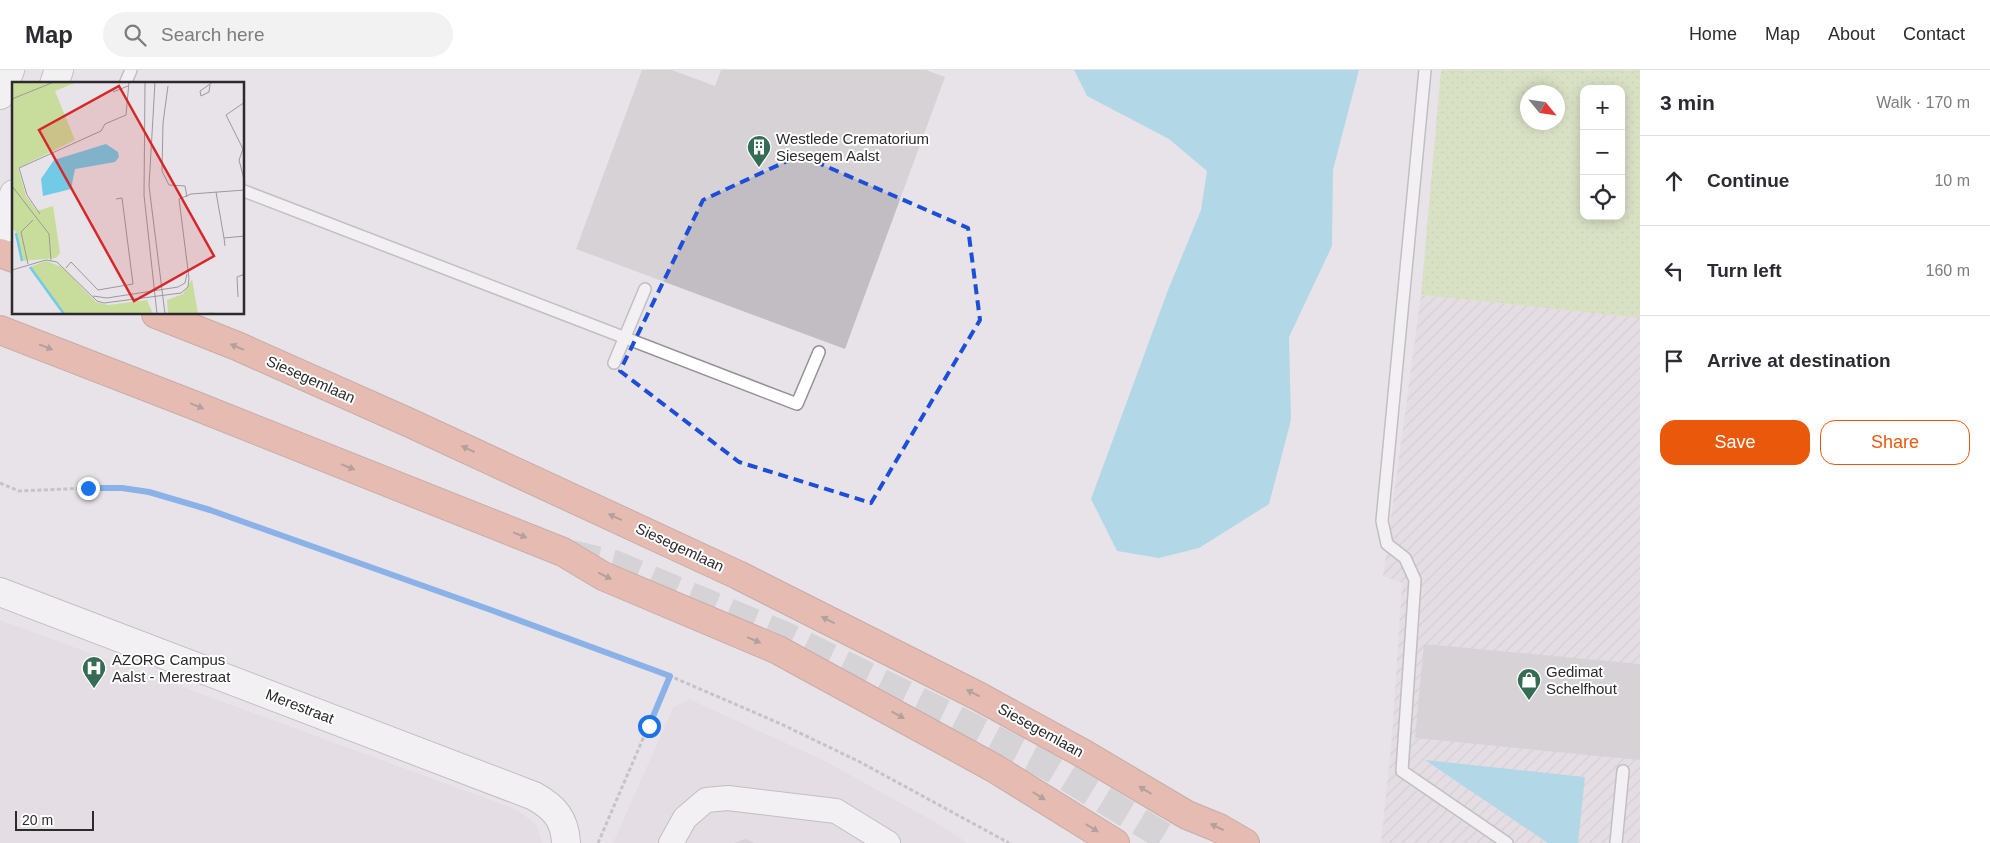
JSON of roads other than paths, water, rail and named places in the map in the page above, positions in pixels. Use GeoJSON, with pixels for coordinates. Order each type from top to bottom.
{"type":"FeatureCollection","features":[{"type":"Feature","properties":{"kind":"highway"},"geometry":{"type":"LineString","coordinates":[[0,253],[12,257]]}},
{"type":"Feature","properties":{"kind":"highway","name":"Siesegemlaan"},"geometry":{"type":"LineString","coordinates":[[159,315],[237,346],[410,423],[738,575],[978,696],[1084,754],[1187,815],[1219,828],[1245,843]]}},
{"type":"Feature","properties":{"kind":"highway"},"geometry":{"type":"LineString","coordinates":[[0,330],[562,552],[603,576],[778,650],[994,768],[1115,843]]}},
{"type":"Feature","properties":{"kind":"street"},"geometry":{"type":"LineString","coordinates":[[0,96],[10,70]]}},
{"type":"Feature","properties":{"kind":"street"},"geometry":{"type":"LineString","coordinates":[[55,82],[59,70]]}},
{"type":"Feature","properties":{"kind":"street"},"geometry":{"type":"LineString","coordinates":[[0,232],[12,199]]}},
{"type":"Feature","properties":{"kind":"street","name":"Merestraat"},"geometry":{"type":"LineString","coordinates":[[3,592],[534,796],[549,804],[558,814],[564,828],[566,843]]}},
{"type":"Feature","properties":{"kind":"street"},"geometry":{"type":"LineString","coordinates":[[671,843],[684,818],[706,800],[728,798],[836,810],[888,843]]}},
{"type":"Feature","properties":{"kind":"lane"},"geometry":{"type":"LineString","coordinates":[[126,82],[131,70]]}},
{"type":"Feature","properties":{"kind":"lane"},"geometry":{"type":"LineString","coordinates":[[1425,70],[1382,506],[1382,522],[1387,544],[1405,558],[1415,580],[1402,771],[1507,843]]}},
{"type":"Feature","properties":{"kind":"lane"},"geometry":{"type":"LineString","coordinates":[[245,191],[797,404],[819,352]]}},
{"type":"Feature","properties":{"kind":"lane"},"geometry":{"type":"LineString","coordinates":[[614,364],[645,289]]}},
{"type":"Feature","properties":{"kind":"lane"},"geometry":{"type":"LineString","coordinates":[[1616,843],[1623,771]]}},
{"type":"Feature","properties":{"kind":"water"},"geometry":{"type":"Polygon","coordinates":[[[1074,70],[1359,70],[1333,170],[1332,246],[1289,337],[1291,420],[1269,504],[1199,548],[1159,558],[1117,551],[1091,499],[1168,290],[1201,210],[1207,171],[1169,139],[1087,96],[1074,70]]]}},
{"type":"Feature","properties":{"kind":"water"},"geometry":{"type":"Polygon","coordinates":[[[1425,760],[1585,777],[1578,843],[1548,843],[1425,760]]]}},
{"type":"Feature","properties":{"kind":"tunnel"},"geometry":{"type":"LineString","coordinates":[[571,554],[614,564],[786,636],[954,718],[1053,769],[1175,843]]}},
{"type":"Feature","properties":{"kind":"place","name":"Westlede Crematorium Siesegem Aalst"},"geometry":{"type":"Point","coordinates":[759,168]}},
{"type":"Feature","properties":{"kind":"place","name":"AZORG Campus Aalst - Merestraat"},"geometry":{"type":"Point","coordinates":[94,689]}},
{"type":"Feature","properties":{"kind":"place","name":"Gedimat Schelfhout"},"geometry":{"type":"Point","coordinates":[1529,701]}}]}
